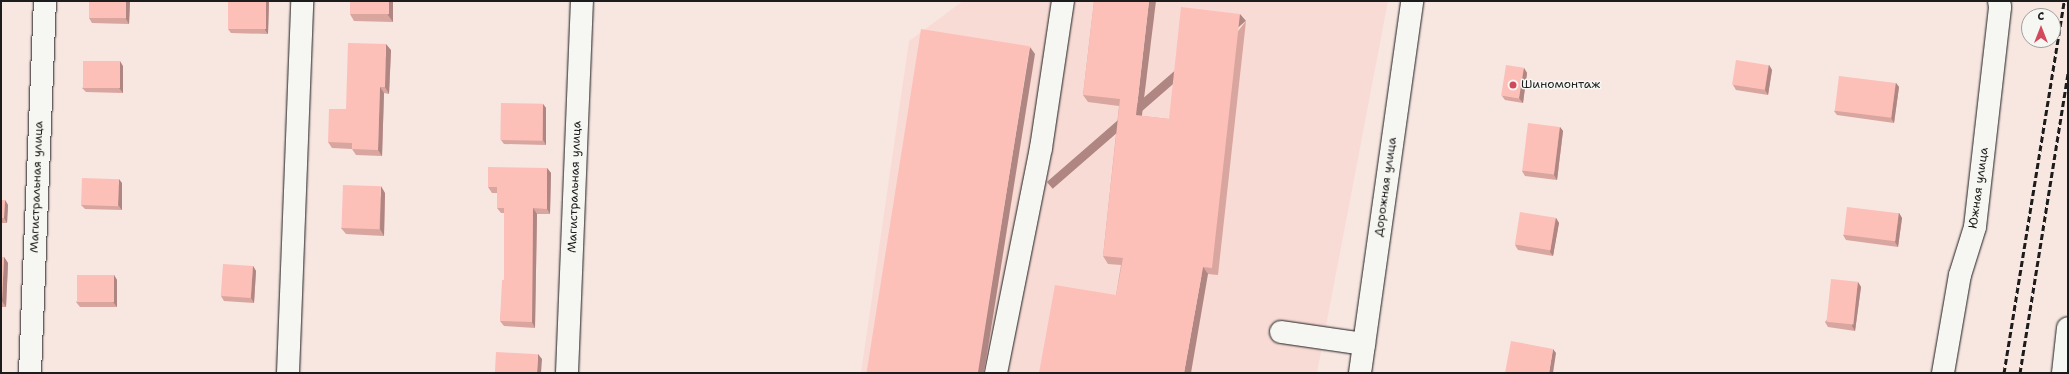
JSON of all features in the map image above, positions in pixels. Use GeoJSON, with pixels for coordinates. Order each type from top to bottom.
{"type":"FeatureCollection","features":[{"type":"Feature","properties":{"kind":"street","name":"Магистральная улица"},"geometry":{"type":"LineString","coordinates":[[30,373],[45,1]]}},
{"type":"Feature","properties":{"kind":"street"},"geometry":{"type":"LineString","coordinates":[[288,373],[302,1]]}},
{"type":"Feature","properties":{"kind":"street","name":"Магистральная улица"},"geometry":{"type":"LineString","coordinates":[[567,373],[582,1]]}},
{"type":"Feature","properties":{"kind":"street"},"geometry":{"type":"LineString","coordinates":[[996,373],[1041,148],[1063,1]]}},
{"type":"Feature","properties":{"kind":"street","name":"Дорожная улица"},"geometry":{"type":"LineString","coordinates":[[1360,373],[1412,1]]}},
{"type":"Feature","properties":{"kind":"street","name":"Южная улица"},"geometry":{"type":"LineString","coordinates":[[1943,373],[1960,275],[1975,226],[2000,6],[1999,1]]}},
{"type":"Feature","properties":{"kind":"street"},"geometry":{"type":"LineString","coordinates":[[2063,373],[2068,328]]}},
{"type":"Feature","properties":{"kind":"street"},"geometry":{"type":"LineString","coordinates":[[1281,332],[1364,344]]}},
{"type":"Feature","properties":{"kind":"shaded area"},"geometry":{"type":"Polygon","coordinates":[[[963,1],[1388,1],[1317,373],[861,373],[909,41],[963,1]]]}},
{"type":"Feature","properties":{"kind":"building"},"geometry":{"type":"Polygon","coordinates":[[[89,1],[126,1],[126,18],[89,18],[89,1]]]}},
{"type":"Feature","properties":{"kind":"building"},"geometry":{"type":"Polygon","coordinates":[[[228,1],[266,1],[266,29],[228,29],[228,1]]]}},
{"type":"Feature","properties":{"kind":"building"},"geometry":{"type":"Polygon","coordinates":[[[350,1],[389,1],[389,14],[350,14],[350,1]]]}},
{"type":"Feature","properties":{"kind":"building"},"geometry":{"type":"Polygon","coordinates":[[[1094,1],[1149,1],[1136,115],[1169,119],[1181,7],[1240,14],[1212,268],[1203,267],[1184,373],[1039,373],[1055,285],[1116,295],[1123,258],[1103,256],[1120,99],[1083,95],[1094,1]]]}},
{"type":"Feature","properties":{"kind":"building"},"geometry":{"type":"Polygon","coordinates":[[[921,29],[1030,46],[978,373],[867,373],[921,29]]]}},
{"type":"Feature","properties":{"kind":"building"},"geometry":{"type":"Polygon","coordinates":[[[348,43],[386,44],[385,87],[380,87],[378,150],[352,149],[352,143],[328,142],[329,109],[346,109],[348,43]]]}},
{"type":"Feature","properties":{"kind":"building"},"geometry":{"type":"Polygon","coordinates":[[[1736,60],[1769,65],[1765,90],[1732,85],[1736,60]]]}},
{"type":"Feature","properties":{"kind":"building"},"geometry":{"type":"Polygon","coordinates":[[[83,61],[120,61],[120,88],[83,88],[83,61]]]}},
{"type":"Feature","properties":{"kind":"building"},"geometry":{"type":"Polygon","coordinates":[[[1506,65],[1524,68],[1519,98],[1501,96],[1506,65]]]}},
{"type":"Feature","properties":{"kind":"building"},"geometry":{"type":"Polygon","coordinates":[[[1839,76],[1896,83],[1891,118],[1835,111],[1839,76]]]}},
{"type":"Feature","properties":{"kind":"building"},"geometry":{"type":"Polygon","coordinates":[[[501,103],[543,104],[542,141],[500,140],[501,103]]]}},
{"type":"Feature","properties":{"kind":"building"},"geometry":{"type":"Polygon","coordinates":[[[1528,123],[1560,127],[1554,175],[1522,171],[1528,123]]]}},
{"type":"Feature","properties":{"kind":"building"},"geometry":{"type":"Polygon","coordinates":[[[488,167],[547,168],[547,209],[533,208],[532,322],[500,321],[502,280],[504,280],[504,208],[497,208],[497,187],[488,187],[488,167]]]}},
{"type":"Feature","properties":{"kind":"building"},"geometry":{"type":"Polygon","coordinates":[[[82,178],[119,179],[118,206],[81,205],[82,178]]]}},
{"type":"Feature","properties":{"kind":"building"},"geometry":{"type":"Polygon","coordinates":[[[343,185],[381,186],[379,229],[341,228],[343,185]]]}},
{"type":"Feature","properties":{"kind":"building"},"geometry":{"type":"Polygon","coordinates":[[[1,200],[5,200],[4,218],[1,218],[1,200]]]}},
{"type":"Feature","properties":{"kind":"building"},"geometry":{"type":"Polygon","coordinates":[[[1847,207],[1899,213],[1895,241],[1844,235],[1847,207]]]}},
{"type":"Feature","properties":{"kind":"building"},"geometry":{"type":"Polygon","coordinates":[[[1520,212],[1556,218],[1550,250],[1515,245],[1520,212]]]}},
{"type":"Feature","properties":{"kind":"building"},"geometry":{"type":"Polygon","coordinates":[[[1,257],[4,257],[2,301],[1,301],[1,257]]]}},
{"type":"Feature","properties":{"kind":"building"},"geometry":{"type":"Polygon","coordinates":[[[223,264],[253,266],[251,298],[221,296],[223,264]]]}},
{"type":"Feature","properties":{"kind":"building"},"geometry":{"type":"Polygon","coordinates":[[[77,275],[114,275],[114,302],[77,302],[77,275]]]}},
{"type":"Feature","properties":{"kind":"building"},"geometry":{"type":"Polygon","coordinates":[[[1831,279],[1858,282],[1853,325],[1827,322],[1831,279]]]}},
{"type":"Feature","properties":{"kind":"building"},"geometry":{"type":"Polygon","coordinates":[[[1511,341],[1553,349],[1549,373],[1505,373],[1511,341]]]}},
{"type":"Feature","properties":{"kind":"building"},"geometry":{"type":"Polygon","coordinates":[[[496,352],[538,354],[537,373],[495,373],[496,352]]]}},
{"type":"Feature","properties":{"kind":"railway"},"geometry":{"type":"LineString","coordinates":[[2004,373],[2064,1]]}},
{"type":"Feature","properties":{"kind":"railway"},"geometry":{"type":"LineString","coordinates":[[2020,373],[2068,73]]}},
{"type":"Feature","properties":{"kind":"place","name":"Шиномонтаж"},"geometry":{"type":"Point","coordinates":[1513,85]}}]}
